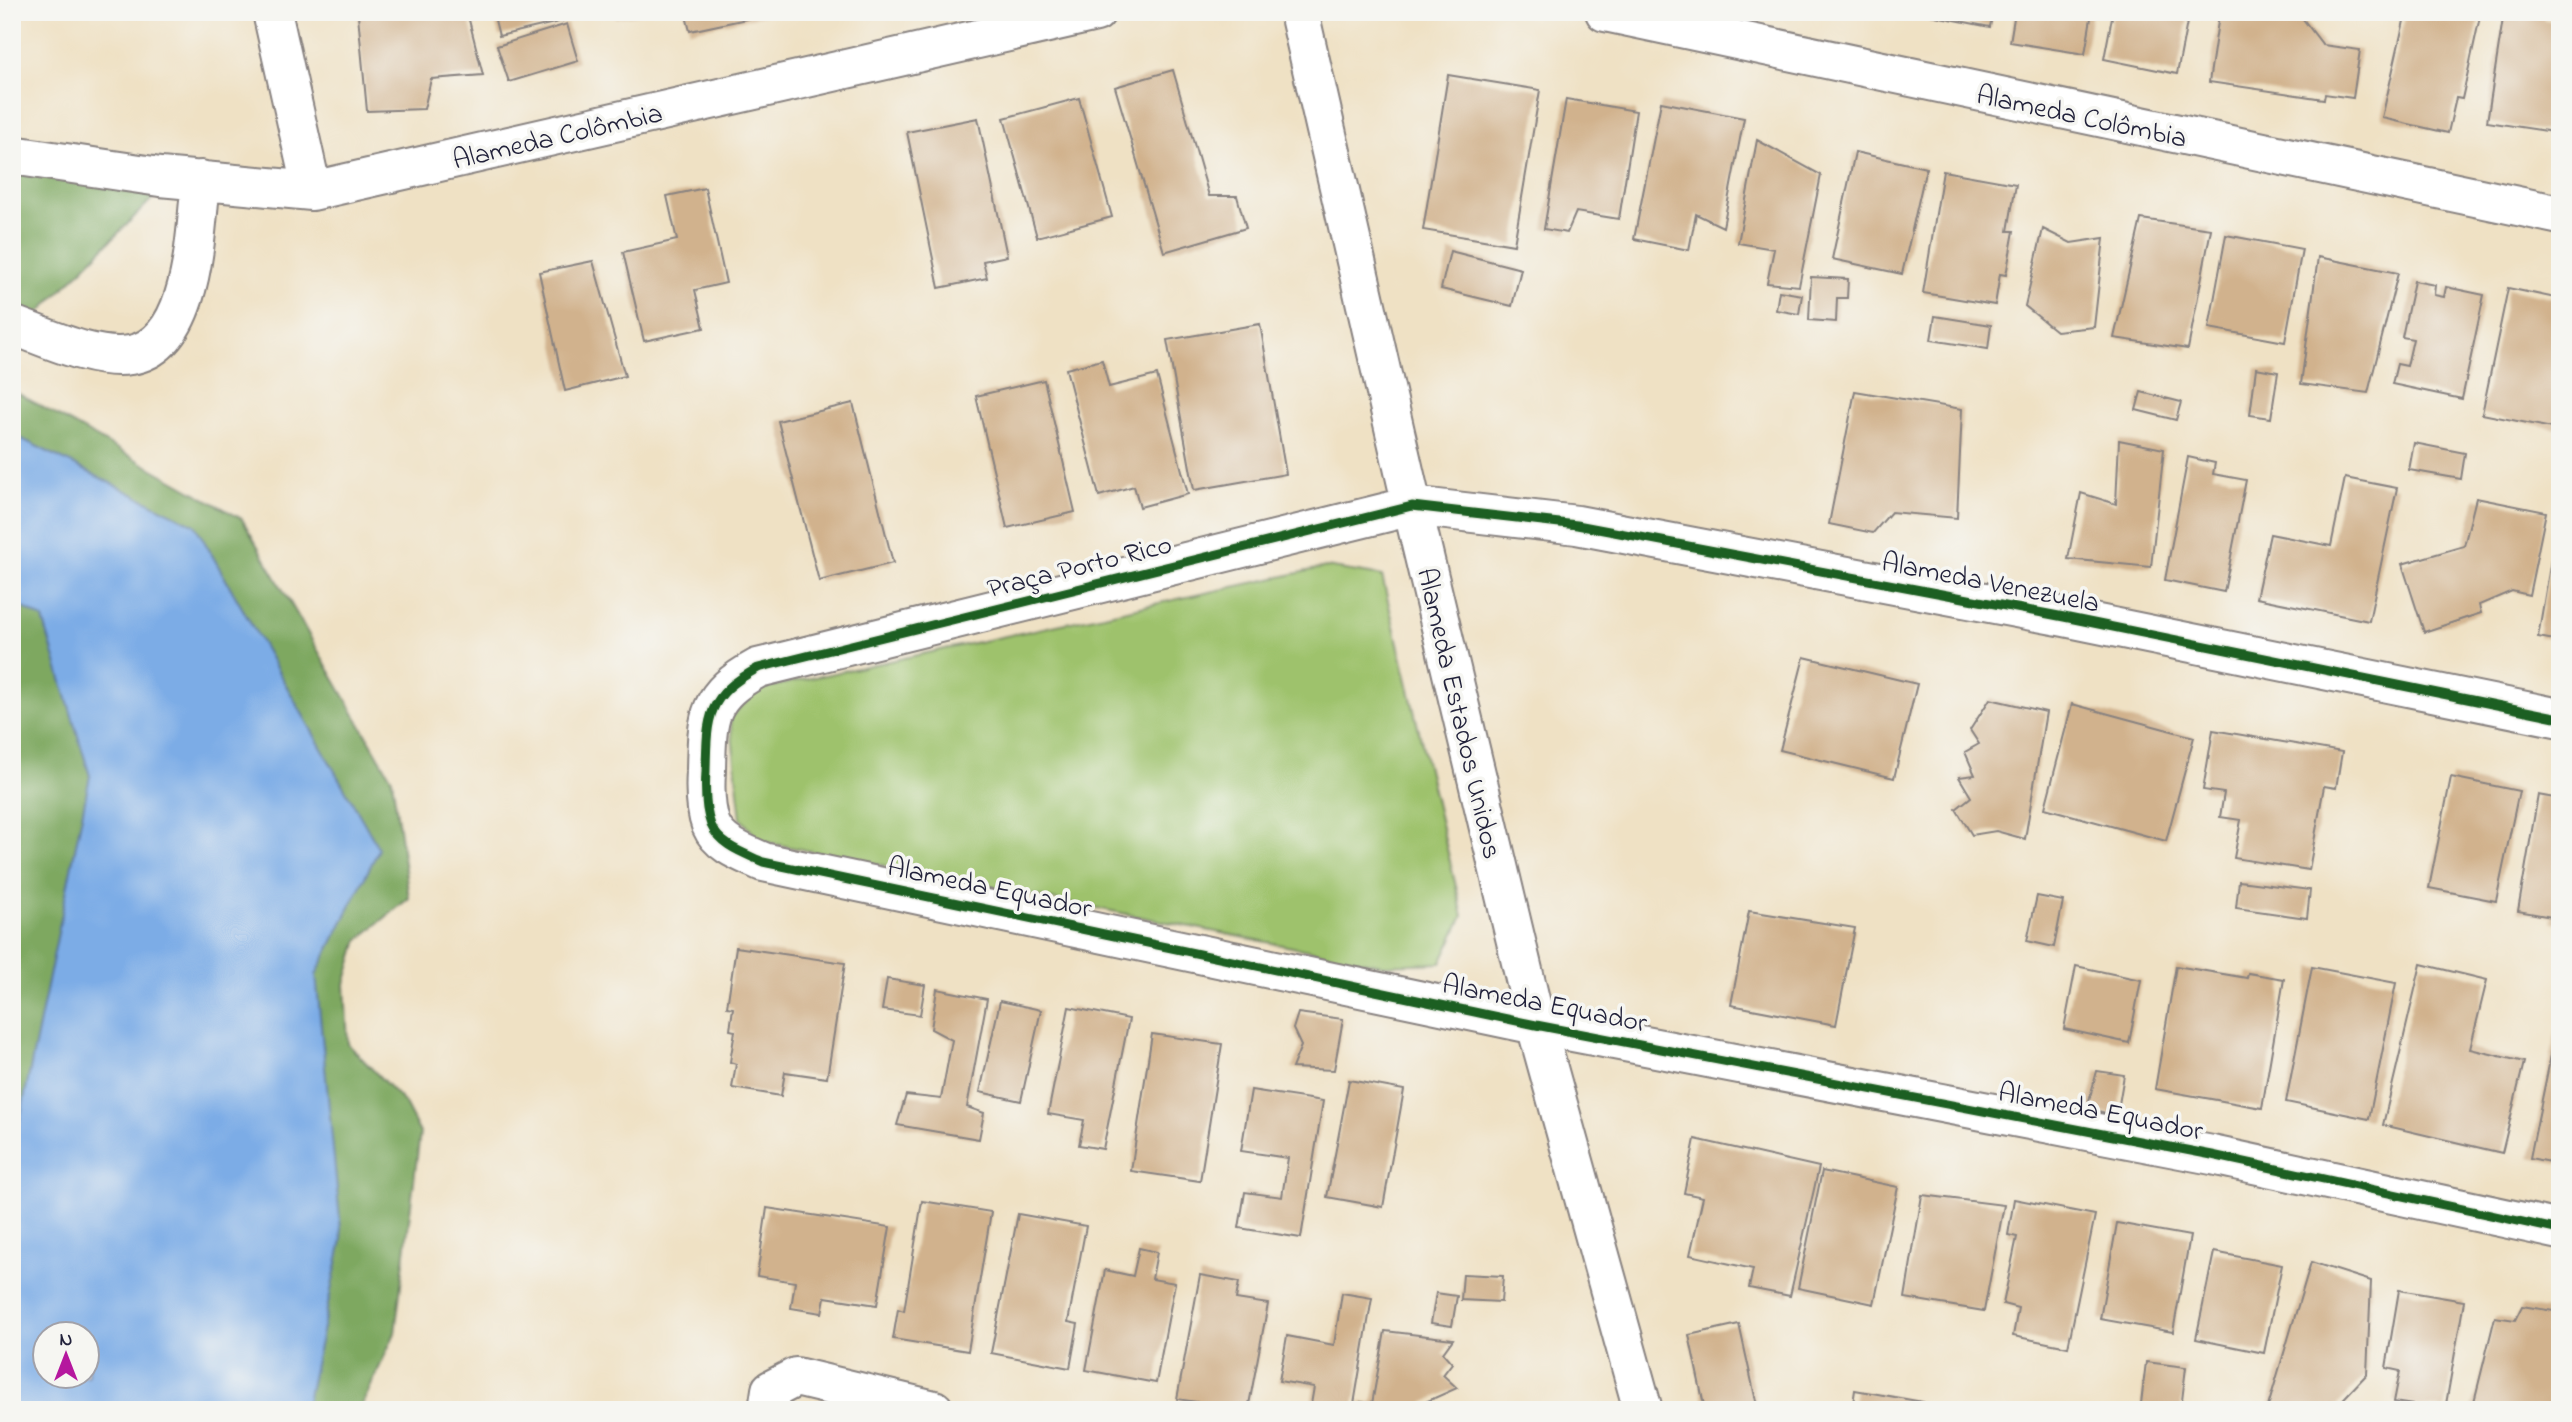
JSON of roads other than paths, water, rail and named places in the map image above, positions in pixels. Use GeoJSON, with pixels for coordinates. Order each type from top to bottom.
{"type":"FeatureCollection","features":[{"type":"Feature","properties":{"kind":"street"},"geometry":{"type":"LineString","coordinates":[[272,12],[312,191]]}},
{"type":"Feature","properties":{"kind":"street","name":"Alameda Colômbia"},"geometry":{"type":"LineString","coordinates":[[12,155],[201,180],[312,191],[1096,12]]}},
{"type":"Feature","properties":{"kind":"street","name":"Alameda Estados Unidos"},"geometry":{"type":"LineString","coordinates":[[1298,12],[1412,506],[1536,1024],[1640,1405]]}},
{"type":"Feature","properties":{"kind":"street","name":"Alameda Colômbia"},"geometry":{"type":"LineString","coordinates":[[1605,12],[2560,215]]}},
{"type":"Feature","properties":{"kind":"street"},"geometry":{"type":"LineString","coordinates":[[12,325],[79,350],[128,356],[151,350],[174,323],[186,289],[201,180]]}},
{"type":"Feature","properties":{"kind":"street","name":"Praça Porto Rico"},"geometry":{"type":"LineString","coordinates":[[758,668],[1412,506]]}},
{"type":"Feature","properties":{"kind":"street","name":"Alameda Venezuela"},"geometry":{"type":"LineString","coordinates":[[1412,506],[1577,525],[2078,620],[2560,718]]}},
{"type":"Feature","properties":{"kind":"street","name":"Alameda Equador"},"geometry":{"type":"LineString","coordinates":[[758,668],[733,682],[718,699],[707,722],[705,790],[711,826],[729,846],[763,862],[1536,1024],[2212,1155],[2560,1230]]}},
{"type":"Feature","properties":{"kind":"street"},"geometry":{"type":"LineString","coordinates":[[768,1410],[771,1390],[796,1377],[862,1404],[934,1410]]}},
{"type":"Feature","properties":{"kind":"water"},"geometry":{"type":"Polygon","coordinates":[[[12,434],[195,525],[379,849],[316,975],[342,1240],[307,1401],[301,1410],[12,1410],[12,1158],[90,776],[43,619],[12,601],[12,434]]]}}]}
